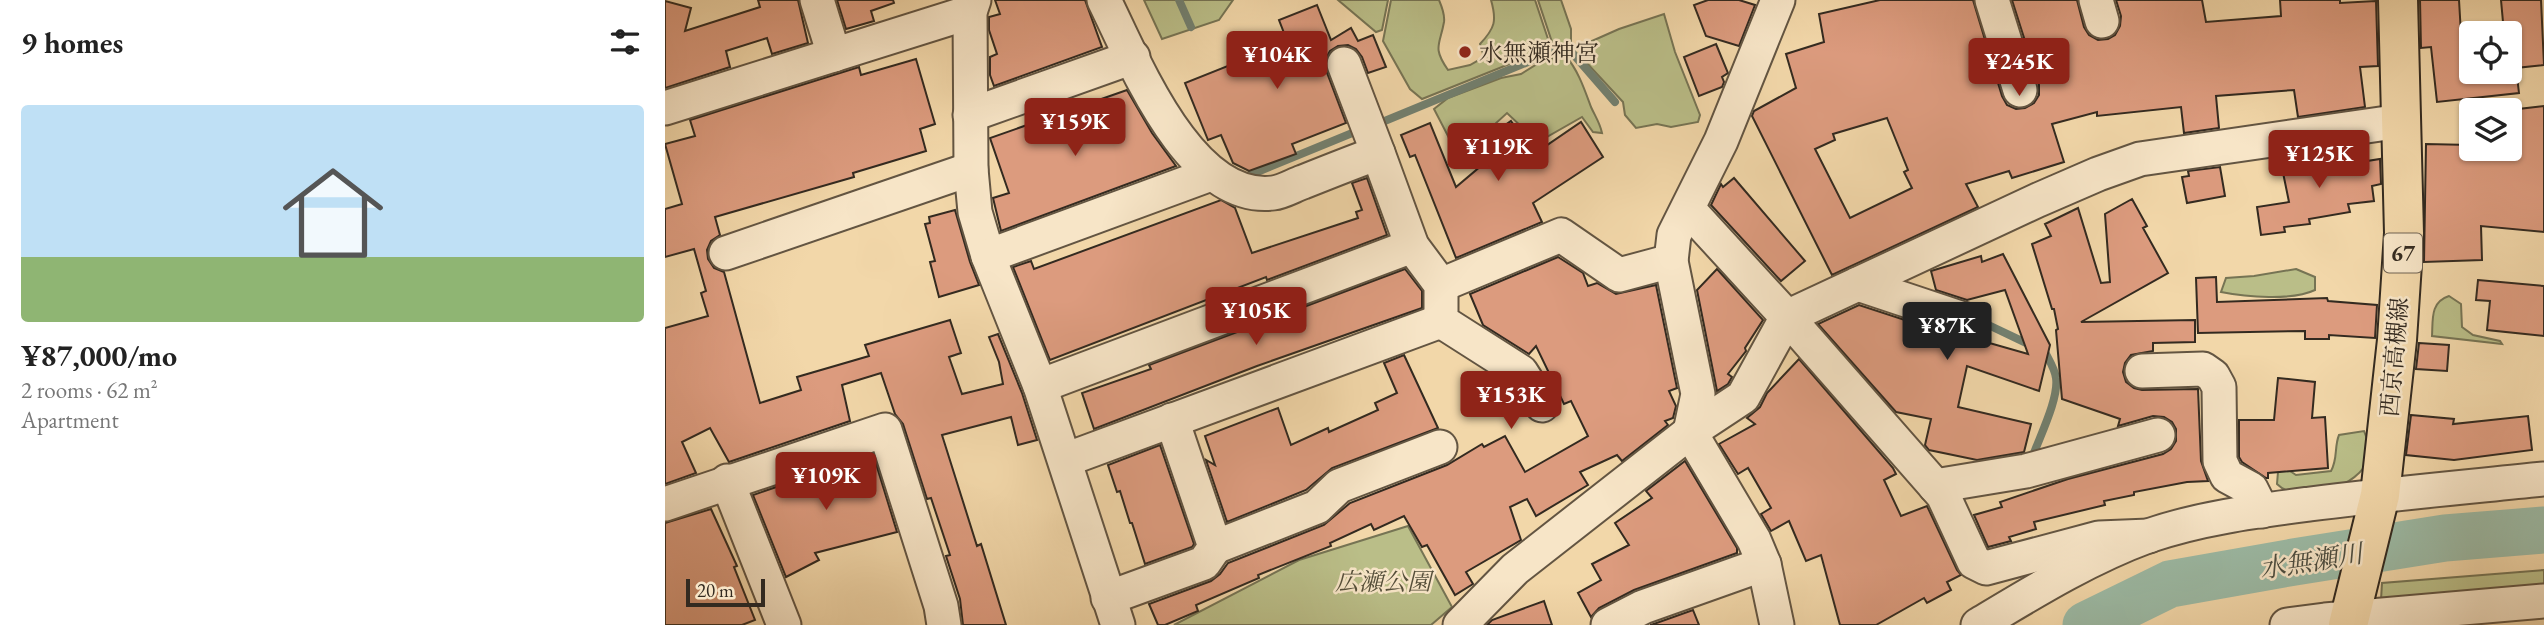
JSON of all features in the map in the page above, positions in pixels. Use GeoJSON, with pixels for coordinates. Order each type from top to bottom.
{"type":"FeatureCollection","features":[{"type":"Feature","properties":{"kind":"main road","name":"西京高槻線"},"geometry":{"type":"LineString","coordinates":[[2351,614],[2379,500],[2396,352],[2405,233],[2398,0]]}},
{"type":"Feature","properties":{"kind":"street"},"geometry":{"type":"LineString","coordinates":[[817,0],[834,55]]}},
{"type":"Feature","properties":{"kind":"street"},"geometry":{"type":"LineString","coordinates":[[1104,0],[1156,103],[1181,142],[1211,174],[1245,190],[1274,193],[1378,153]]}},
{"type":"Feature","properties":{"kind":"street"},"geometry":{"type":"LineString","coordinates":[[1777,625],[1764,564],[1754,540],[1689,432],[1698,394],[1671,261],[1674,235],[1721,141],[1778,0]]}},
{"type":"Feature","properties":{"kind":"street"},"geometry":{"type":"LineString","coordinates":[[1992,0],[2019,91]]}},
{"type":"Feature","properties":{"kind":"street"},"geometry":{"type":"LineString","coordinates":[[665,108],[834,55],[972,6],[970,116],[975,212],[988,256],[1040,386],[1113,611],[1204,563],[1215,547],[1317,507],[1339,486],[1440,447]]}},
{"type":"Feature","properties":{"kind":"street"},"geometry":{"type":"LineString","coordinates":[[970,116],[1133,57]]}},
{"type":"Feature","properties":{"kind":"street"},"geometry":{"type":"LineString","coordinates":[[1344,64],[1412,246],[1441,285],[1441,321]]}},
{"type":"Feature","properties":{"kind":"street"},"geometry":{"type":"LineString","coordinates":[[1459,625],[1515,569],[1689,432],[1742,397],[1787,317],[2038,200],[2140,159],[2401,121]]}},
{"type":"Feature","properties":{"kind":"street"},"geometry":{"type":"LineString","coordinates":[[726,253],[971,169]]}},
{"type":"Feature","properties":{"kind":"street"},"geometry":{"type":"LineString","coordinates":[[988,256],[1211,174]]}},
{"type":"Feature","properties":{"kind":"street"},"geometry":{"type":"LineString","coordinates":[[1688,209],[1943,495],[1974,562],[1979,567],[1986,568],[2099,538],[2149,536]]}},
{"type":"Feature","properties":{"kind":"street"},"geometry":{"type":"LineString","coordinates":[[1441,285],[1561,235],[1619,275],[1671,261]]}},
{"type":"Feature","properties":{"kind":"street"},"geometry":{"type":"LineString","coordinates":[[1040,386],[1412,246]]}},
{"type":"Feature","properties":{"kind":"street"},"geometry":{"type":"LineString","coordinates":[[1858,284],[1972,322]]}},
{"type":"Feature","properties":{"kind":"street"},"geometry":{"type":"LineString","coordinates":[[1441,321],[1521,372],[1542,405]]}},
{"type":"Feature","properties":{"kind":"street"},"geometry":{"type":"LineString","coordinates":[[1065,460],[1441,321]]}},
{"type":"Feature","properties":{"kind":"street"},"geometry":{"type":"LineString","coordinates":[[2142,371],[2203,369],[2213,376],[2219,387],[2220,461],[2227,475],[2251,489],[2262,510]]}},
{"type":"Feature","properties":{"kind":"street"},"geometry":{"type":"LineString","coordinates":[[1172,420],[1215,547]]}},
{"type":"Feature","properties":{"kind":"street"},"geometry":{"type":"LineString","coordinates":[[665,504],[885,430],[941,607],[944,625]]}},
{"type":"Feature","properties":{"kind":"street"},"geometry":{"type":"LineString","coordinates":[[1935,486],[2026,471],[2158,435]]}},
{"type":"Feature","properties":{"kind":"street"},"geometry":{"type":"LineString","coordinates":[[1978,625],[2062,575],[2149,536],[2196,523],[2262,510],[2379,500],[2544,479]]}},
{"type":"Feature","properties":{"kind":"street"},"geometry":{"type":"LineString","coordinates":[[727,481],[784,625]]}},
{"type":"Feature","properties":{"kind":"street"},"geometry":{"type":"LineString","coordinates":[[1608,625],[1643,607],[1764,564]]}},
{"type":"Feature","properties":{"kind":"street"},"geometry":{"type":"LineString","coordinates":[[2287,625],[2351,614],[2544,601]]}},
{"type":"Feature","properties":{"kind":"green space"},"geometry":{"type":"Polygon","coordinates":[[[1144,0],[1233,0],[1219,20],[1162,39],[1144,0]]]}},
{"type":"Feature","properties":{"kind":"green space"},"geometry":{"type":"Polygon","coordinates":[[[1338,0],[1388,0],[1382,30],[1376,32],[1338,0]]]}},
{"type":"Feature","properties":{"kind":"green space","name":"水無瀬神宮"},"geometry":{"type":"Polygon","coordinates":[[[1391,0],[1439,0],[1444,19],[1439,51],[1448,70],[1470,65],[1484,57],[1480,44],[1493,24],[1491,0],[1535,0],[1550,45],[1547,49],[1422,99],[1410,89],[1383,41],[1391,0]]]}},
{"type":"Feature","properties":{"kind":"green space"},"geometry":{"type":"Polygon","coordinates":[[[1538,0],[1561,0],[1571,29],[1571,45],[1556,47],[1552,42],[1538,0]]]}},
{"type":"Feature","properties":{"kind":"green space"},"geometry":{"type":"Polygon","coordinates":[[[1664,14],[1675,52],[1700,115],[1698,122],[1671,127],[1657,124],[1636,128],[1625,115],[1623,102],[1584,60],[1583,45],[1664,14]]]}},
{"type":"Feature","properties":{"kind":"green space"},"geometry":{"type":"Polygon","coordinates":[[[1565,55],[1574,67],[1602,133],[1593,132],[1582,117],[1538,142],[1507,113],[1484,134],[1495,148],[1477,163],[1463,165],[1434,109],[1448,98],[1501,78],[1521,74],[1542,61],[1565,55]]]}},
{"type":"Feature","properties":{"kind":"green space"},"geometry":{"type":"Polygon","coordinates":[[[2296,269],[2315,277],[2315,290],[2282,297],[2221,292],[2226,278],[2296,269]]]}},
{"type":"Feature","properties":{"kind":"green space"},"geometry":{"type":"Polygon","coordinates":[[[2449,296],[2461,304],[2462,327],[2473,335],[2500,341],[2502,344],[2432,336],[2436,307],[2449,296]]]}},
{"type":"Feature","properties":{"kind":"green space"},"geometry":{"type":"Polygon","coordinates":[[[2364,431],[2370,447],[2369,457],[2364,468],[2342,485],[2300,494],[2287,491],[2277,484],[2278,472],[2287,469],[2296,475],[2331,471],[2339,435],[2364,431]]]}},
{"type":"Feature","properties":{"kind":"green space","name":"広瀬公園"},"geometry":{"type":"Polygon","coordinates":[[[1408,526],[1452,607],[1431,625],[1174,625],[1299,560],[1408,526]]]}},
{"type":"Feature","properties":{"kind":"green space"},"geometry":{"type":"Polygon","coordinates":[[[2544,570],[2544,588],[2381,600],[2382,583],[2544,570]]]}},
{"type":"Feature","properties":{"kind":"building"},"geometry":{"type":"Polygon","coordinates":[[[758,0],[798,0],[808,43],[772,54],[767,38],[726,51],[730,67],[665,88],[665,1],[691,8],[685,31],[760,7],[758,0]]]}},
{"type":"Feature","properties":{"kind":"building"},"geometry":{"type":"Polygon","coordinates":[[[837,0],[893,0],[894,3],[871,11],[874,21],[846,29],[837,0]]]}},
{"type":"Feature","properties":{"kind":"building"},"geometry":{"type":"Polygon","coordinates":[[[995,0],[1085,0],[1102,47],[994,86],[990,75],[990,57],[997,54],[989,30],[989,17],[1000,14],[995,0]]]}},
{"type":"Feature","properties":{"kind":"building"},"geometry":{"type":"Polygon","coordinates":[[[1708,0],[1739,0],[1755,5],[1739,46],[1706,36],[1694,5],[1708,0]]]}},
{"type":"Feature","properties":{"kind":"building"},"geometry":{"type":"Polygon","coordinates":[[[1880,0],[1973,0],[2002,96],[2007,105],[2016,109],[2034,103],[2039,95],[2039,85],[2012,0],[2077,0],[2084,27],[2089,35],[2098,40],[2115,35],[2120,26],[2121,16],[2116,0],[2202,0],[2206,22],[2281,16],[2280,0],[2340,0],[2340,3],[2376,1],[2378,66],[2360,67],[2365,107],[2298,117],[2294,90],[2216,96],[2219,128],[2184,133],[2181,107],[2097,116],[2097,112],[2052,124],[2064,162],[2012,178],[2009,171],[1966,184],[1978,207],[1832,275],[1752,116],[1754,111],[1796,88],[1786,54],[1824,42],[1819,14],[1880,0]],[[1887,118],[1833,134],[1835,140],[1815,149],[1850,218],[1912,188],[1904,172],[1908,170],[1887,118]]]}},
{"type":"Feature","properties":{"kind":"building"},"geometry":{"type":"Polygon","coordinates":[[[2420,0],[2459,0],[2459,84],[2518,84],[2519,93],[2437,102],[2431,47],[2421,48],[2420,0]]]}},
{"type":"Feature","properties":{"kind":"building"},"geometry":{"type":"Polygon","coordinates":[[[2501,0],[2541,0],[2544,65],[2522,67],[2522,21],[2503,21],[2501,0]]]}},
{"type":"Feature","properties":{"kind":"building"},"geometry":{"type":"Polygon","coordinates":[[[1317,5],[1331,40],[1351,28],[1358,41],[1373,35],[1386,67],[1368,73],[1362,57],[1356,49],[1348,45],[1338,46],[1330,51],[1325,60],[1326,70],[1346,123],[1292,144],[1296,154],[1249,171],[1233,163],[1221,135],[1208,140],[1185,83],[1238,62],[1235,54],[1284,33],[1279,20],[1317,5]]]}},
{"type":"Feature","properties":{"kind":"building"},"geometry":{"type":"Polygon","coordinates":[[[1716,44],[1728,73],[1722,77],[1722,87],[1699,96],[1684,57],[1716,44]]]}},
{"type":"Feature","properties":{"kind":"building"},"geometry":{"type":"Polygon","coordinates":[[[916,59],[935,124],[920,129],[926,151],[853,173],[854,177],[715,217],[720,235],[711,241],[707,250],[708,259],[714,268],[724,272],[760,403],[801,390],[797,377],[869,356],[865,345],[950,320],[961,353],[949,357],[962,394],[1003,384],[999,362],[989,337],[998,334],[1022,393],[1037,440],[1018,445],[1011,417],[942,435],[977,546],[981,544],[1006,625],[963,625],[960,599],[946,556],[950,555],[931,498],[927,499],[903,424],[895,414],[881,373],[842,385],[850,421],[729,462],[710,428],[682,442],[696,473],[665,484],[665,328],[708,316],[701,293],[706,291],[694,249],[665,257],[665,209],[682,204],[665,144],[695,136],[690,120],[859,67],[861,75],[916,59]]]}},
{"type":"Feature","properties":{"kind":"building"},"geometry":{"type":"Polygon","coordinates":[[[1127,90],[1152,133],[1176,166],[1001,231],[993,198],[1009,193],[990,138],[1127,90]]]}},
{"type":"Feature","properties":{"kind":"building"},"geometry":{"type":"Polygon","coordinates":[[[2544,106],[2544,232],[2481,226],[2482,260],[2424,262],[2426,144],[2459,145],[2459,161],[2522,161],[2522,109],[2544,106]]]}},
{"type":"Feature","properties":{"kind":"building"},"geometry":{"type":"Polygon","coordinates":[[[1511,121],[1534,154],[1581,122],[1603,157],[1533,203],[1542,222],[1456,258],[1415,155],[1410,157],[1401,135],[1430,123],[1456,187],[1501,149],[1491,135],[1511,121]]]}},
{"type":"Feature","properties":{"kind":"building"},"geometry":{"type":"Polygon","coordinates":[[[2332,151],[2335,166],[2380,159],[2381,184],[2372,186],[2374,201],[2348,204],[2350,212],[2309,219],[2310,224],[2284,227],[2285,232],[2261,235],[2257,207],[2289,202],[2280,158],[2332,151]]]}},
{"type":"Feature","properties":{"kind":"building"},"geometry":{"type":"Polygon","coordinates":[[[2220,167],[2225,196],[2187,203],[2182,177],[2189,176],[2188,171],[2220,167]]]}},
{"type":"Feature","properties":{"kind":"building"},"geometry":{"type":"Polygon","coordinates":[[[1367,178],[1387,235],[1267,280],[1266,277],[1050,360],[1013,267],[1031,261],[1034,269],[1221,200],[1235,208],[1252,253],[1358,218],[1356,212],[1362,210],[1352,183],[1367,178]]]}},
{"type":"Feature","properties":{"kind":"building"},"geometry":{"type":"Polygon","coordinates":[[[1734,178],[1805,261],[1781,281],[1711,205],[1721,184],[1723,187],[1734,178]]]}},
{"type":"Feature","properties":{"kind":"building"},"geometry":{"type":"Polygon","coordinates":[[[2132,199],[2147,226],[2143,228],[2168,273],[2081,322],[2195,320],[2195,342],[2153,343],[2153,351],[2131,355],[2123,372],[2126,382],[2142,390],[2198,389],[2201,461],[2208,481],[2134,492],[2134,495],[2104,501],[2105,505],[2034,522],[2036,529],[2009,537],[2011,541],[1988,547],[1974,515],[2002,507],[2000,502],[2068,479],[2163,454],[2171,449],[2176,441],[2176,429],[2172,422],[2164,417],[2153,416],[2118,426],[2120,419],[2062,399],[2058,329],[2032,244],[2051,236],[2045,224],[2078,208],[2101,283],[2110,282],[2105,214],[2132,199]]]}},
{"type":"Feature","properties":{"kind":"building"},"geometry":{"type":"Polygon","coordinates":[[[955,210],[979,285],[939,297],[930,262],[935,261],[925,224],[930,223],[929,217],[955,210]]]}},
{"type":"Feature","properties":{"kind":"building"},"geometry":{"type":"Polygon","coordinates":[[[2003,254],[2050,345],[2039,391],[1967,366],[1958,407],[2031,424],[2024,452],[1977,460],[1929,450],[1925,445],[1931,419],[1896,412],[1818,324],[1859,305],[1966,340],[1979,340],[2028,354],[2005,290],[1967,300],[1936,290],[1931,271],[1981,256],[1982,262],[2003,254]]]}},
{"type":"Feature","properties":{"kind":"building"},"geometry":{"type":"Polygon","coordinates":[[[1558,257],[1583,273],[1588,286],[1597,283],[1616,294],[1656,285],[1677,388],[1669,391],[1676,406],[1673,418],[1665,421],[1668,425],[1622,461],[1617,455],[1580,472],[1588,485],[1536,516],[1527,499],[1510,507],[1521,540],[1466,572],[1473,584],[1455,595],[1427,545],[1422,547],[1404,516],[1374,530],[1371,524],[1330,543],[1331,546],[1258,575],[1259,578],[1196,605],[1198,611],[1165,625],[1158,625],[1149,604],[1211,581],[1228,563],[1324,525],[1350,503],[1447,465],[1482,444],[1484,447],[1505,436],[1525,472],[1588,436],[1571,401],[1564,404],[1536,346],[1529,354],[1483,325],[1470,294],[1558,257]]]}},
{"type":"Feature","properties":{"kind":"building"},"geometry":{"type":"Polygon","coordinates":[[[1405,269],[1422,291],[1422,308],[1257,366],[1094,429],[1082,393],[1151,369],[1149,365],[1405,269]]]}},
{"type":"Feature","properties":{"kind":"building"},"geometry":{"type":"Polygon","coordinates":[[[1717,269],[1763,320],[1745,348],[1746,351],[1728,374],[1732,377],[1728,384],[1717,391],[1697,290],[1717,269]]]}},
{"type":"Feature","properties":{"kind":"building"},"geometry":{"type":"Polygon","coordinates":[[[2216,277],[2217,302],[2327,298],[2328,301],[2377,305],[2375,338],[2329,335],[2329,339],[2305,339],[2305,331],[2198,333],[2196,278],[2216,277]]]}},
{"type":"Feature","properties":{"kind":"building"},"geometry":{"type":"Polygon","coordinates":[[[2478,280],[2544,286],[2544,336],[2487,330],[2490,301],[2476,300],[2478,280]]]}},
{"type":"Feature","properties":{"kind":"building"},"geometry":{"type":"Polygon","coordinates":[[[2419,343],[2449,345],[2447,371],[2416,369],[2419,343]]]}},
{"type":"Feature","properties":{"kind":"building"},"geometry":{"type":"Polygon","coordinates":[[[1404,355],[1438,428],[1332,468],[1306,490],[1227,522],[1206,460],[1215,465],[1205,436],[1278,408],[1291,445],[1328,428],[1329,432],[1378,410],[1375,403],[1397,393],[1384,363],[1404,355]]]}},
{"type":"Feature","properties":{"kind":"building"},"geometry":{"type":"Polygon","coordinates":[[[1799,359],[1893,468],[1896,474],[1884,480],[1901,516],[1927,506],[1961,575],[1947,582],[1951,590],[1927,603],[1924,598],[1876,625],[1840,625],[1821,555],[1806,561],[1789,521],[1771,531],[1761,514],[1771,508],[1748,468],[1738,474],[1719,444],[1755,424],[1747,418],[1760,407],[1767,393],[1799,359]]]}},
{"type":"Feature","properties":{"kind":"building"},"geometry":{"type":"Polygon","coordinates":[[[2278,378],[2315,382],[2312,418],[2325,417],[2328,468],[2268,473],[2266,478],[2242,462],[2239,457],[2239,420],[2274,420],[2278,378]]]}},
{"type":"Feature","properties":{"kind":"building"},"geometry":{"type":"Polygon","coordinates":[[[2411,415],[2454,419],[2453,424],[2528,416],[2532,450],[2454,460],[2406,455],[2411,415]]]}},
{"type":"Feature","properties":{"kind":"building"},"geometry":{"type":"Polygon","coordinates":[[[1160,445],[1194,544],[1145,564],[1132,523],[1108,465],[1160,445]]]}},
{"type":"Feature","properties":{"kind":"building"},"geometry":{"type":"Polygon","coordinates":[[[873,454],[897,532],[815,553],[819,560],[786,577],[753,495],[873,454]]]}},
{"type":"Feature","properties":{"kind":"building"},"geometry":{"type":"Polygon","coordinates":[[[1685,461],[1737,548],[1737,553],[1634,590],[1599,608],[1591,617],[1578,593],[1601,580],[1592,564],[1629,545],[1615,523],[1652,498],[1646,491],[1685,461]]]}},
{"type":"Feature","properties":{"kind":"building"},"geometry":{"type":"Polygon","coordinates":[[[711,509],[737,566],[734,567],[755,620],[742,625],[665,625],[665,523],[711,509]]]}},
{"type":"Feature","properties":{"kind":"building"},"geometry":{"type":"Polygon","coordinates":[[[1544,601],[1552,625],[1487,625],[1492,620],[1544,601]]]}},
{"type":"Feature","properties":{"kind":"building"},"geometry":{"type":"Polygon","coordinates":[[[1693,610],[1699,625],[1651,625],[1693,610]]]}},
{"type":"Feature","properties":{"kind":"waterway"},"geometry":{"type":"LineString","coordinates":[[1179,0],[1191,27]]}},
{"type":"Feature","properties":{"kind":"waterway"},"geometry":{"type":"LineString","coordinates":[[1375,125],[1557,50],[1568,48],[1615,102]]}},
{"type":"Feature","properties":{"kind":"waterway"},"geometry":{"type":"LineString","coordinates":[[1245,177],[1362,129]]}},
{"type":"Feature","properties":{"kind":"waterway"},"geometry":{"type":"LineString","coordinates":[[1980,321],[2045,352],[2053,368],[2056,378],[2055,395],[2034,453]]}},
{"type":"Feature","properties":{"kind":"waterway","name":"水無瀬川"},"geometry":{"type":"LineString","coordinates":[[2086,625],[2170,584],[2445,538],[2544,530]]}},
{"type":"Feature","properties":{"kind":"place","name":"水無瀬神宮"},"geometry":{"type":"Point","coordinates":[1465,52]}}]}
